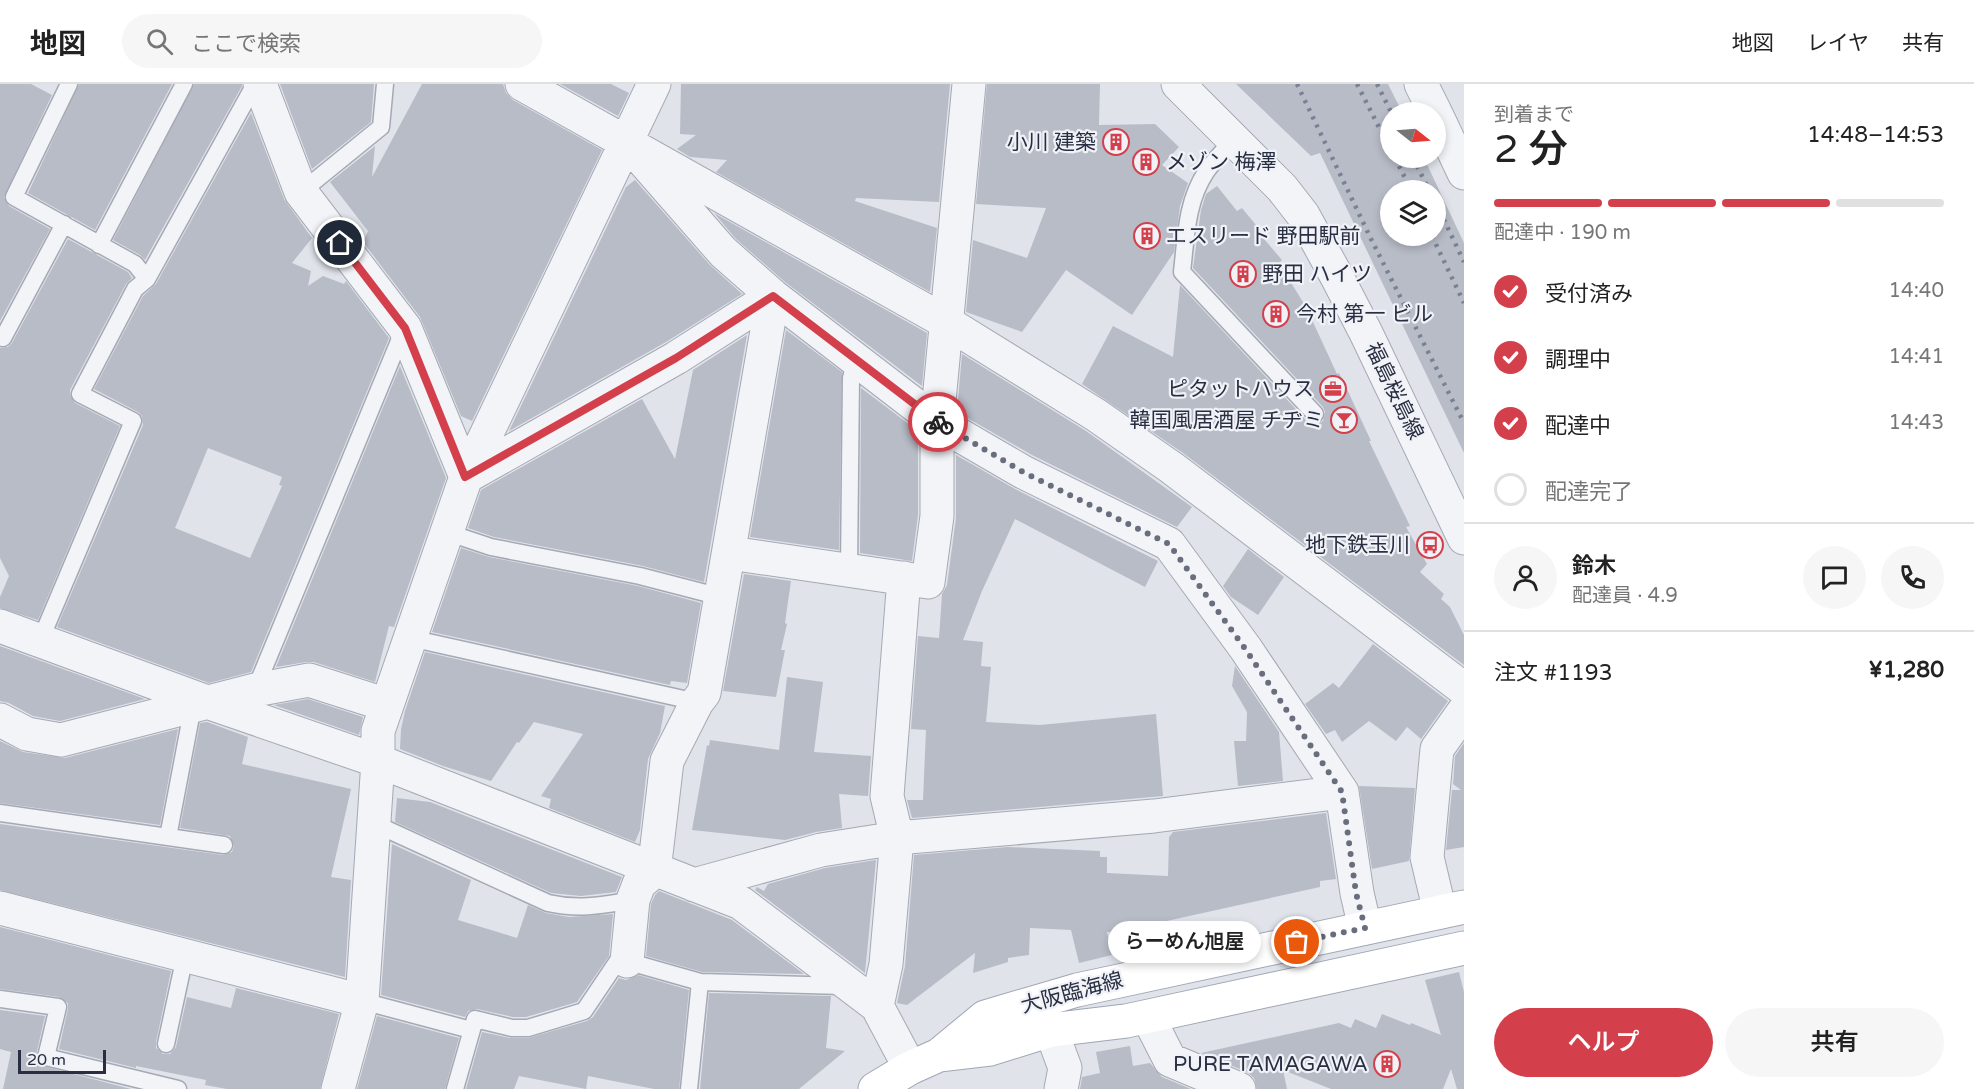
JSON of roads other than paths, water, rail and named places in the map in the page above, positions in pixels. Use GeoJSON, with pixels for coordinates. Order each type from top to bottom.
{"type":"FeatureCollection","features":[{"type":"Feature","properties":{"kind":"main road","name":"大阪臨海線"},"geometry":{"type":"LineString","coordinates":[[874,1089],[924,1062],[985,1017],[1077,990],[1452,910]]}},
{"type":"Feature","properties":{"kind":"main road","name":"大阪臨海線"},"geometry":{"type":"LineString","coordinates":[[924,1062],[990,1049],[1051,1030],[1148,1017],[1464,948]]}},
{"type":"Feature","properties":{"kind":"street"},"geometry":{"type":"LineString","coordinates":[[257,84],[301,192],[405,328],[465,477]]}},
{"type":"Feature","properties":{"kind":"street"},"geometry":{"type":"LineString","coordinates":[[522,84],[946,322],[1096,415],[1172,468],[1464,689]]}},
{"type":"Feature","properties":{"kind":"street"},"geometry":{"type":"LineString","coordinates":[[338,1089],[362,1001],[378,731],[465,477],[654,84]]}},
{"type":"Feature","properties":{"kind":"street"},"geometry":{"type":"LineString","coordinates":[[877,1006],[886,964],[897,838],[887,796],[916,580],[937,516],[937,422],[969,84]]}},
{"type":"Feature","properties":{"kind":"street","name":"福島桜島線"},"geometry":{"type":"LineString","coordinates":[[1178,84],[1282,188],[1303,215],[1370,343],[1464,538]]}},
{"type":"Feature","properties":{"kind":"street"},"geometry":{"type":"LineString","coordinates":[[1421,84],[1430,102]]}},
{"type":"Feature","properties":{"kind":"street"},"geometry":{"type":"LineString","coordinates":[[1446,133],[1461,160]]}},
{"type":"Feature","properties":{"kind":"street"},"geometry":{"type":"LineString","coordinates":[[627,141],[723,252],[773,296],[937,422],[1023,472],[1169,544],[1246,650],[1342,792],[1356,893],[1365,928]]}},
{"type":"Feature","properties":{"kind":"street"},"geometry":{"type":"LineString","coordinates":[[465,477],[676,358],[773,296]]}},
{"type":"Feature","properties":{"kind":"street"},"geometry":{"type":"LineString","coordinates":[[627,961],[633,900],[639,884],[654,871],[667,761],[697,702],[704,693],[773,296]]}},
{"type":"Feature","properties":{"kind":"street"},"geometry":{"type":"LineString","coordinates":[[730,553],[916,580]]}},
{"type":"Feature","properties":{"kind":"street"},"geometry":{"type":"LineString","coordinates":[[0,626],[200,704],[378,761],[654,871],[741,903],[877,1006],[924,1062]]}},
{"type":"Feature","properties":{"kind":"street"},"geometry":{"type":"LineString","coordinates":[[0,720],[27,734],[61,740],[255,690],[309,680],[387,705]]}},
{"type":"Feature","properties":{"kind":"street"},"geometry":{"type":"LineString","coordinates":[[1452,910],[1427,857],[1437,749],[1464,711]]}},
{"type":"Feature","properties":{"kind":"street"},"geometry":{"type":"LineString","coordinates":[[694,885],[820,850],[897,838],[1154,816],[1342,792]]}},
{"type":"Feature","properties":{"kind":"street"},"geometry":{"type":"LineString","coordinates":[[0,908],[362,1001]]}},
{"type":"Feature","properties":{"kind":"street"},"geometry":{"type":"LineString","coordinates":[[1148,1017],[1163,1051],[1170,1060],[1239,1089]]}},
{"type":"Feature","properties":{"kind":"street"},"geometry":{"type":"LineString","coordinates":[[1051,1030],[1065,1068],[1061,1089]]}},
{"type":"Feature","properties":{"kind":"lane"},"geometry":{"type":"LineString","coordinates":[[69,84],[14,197],[135,264],[147,279]]}},
{"type":"Feature","properties":{"kind":"lane"},"geometry":{"type":"LineString","coordinates":[[99,245],[183,84]]}},
{"type":"Feature","properties":{"kind":"lane"},"geometry":{"type":"LineString","coordinates":[[40,641],[133,421],[80,394],[135,289],[147,279],[257,84]]}},
{"type":"Feature","properties":{"kind":"lane"},"geometry":{"type":"LineString","coordinates":[[301,192],[381,127],[386,84]]}},
{"type":"Feature","properties":{"kind":"lane"},"geometry":{"type":"LineString","coordinates":[[1233,140],[1205,173],[1196,191],[1190,209],[1182,272],[1315,414]]}},
{"type":"Feature","properties":{"kind":"lane"},"geometry":{"type":"LineString","coordinates":[[3,338],[64,224]]}},
{"type":"Feature","properties":{"kind":"lane"},"geometry":{"type":"LineString","coordinates":[[255,690],[405,328]]}},
{"type":"Feature","properties":{"kind":"lane"},"geometry":{"type":"LineString","coordinates":[[849,569],[851,378],[856,359]]}},
{"type":"Feature","properties":{"kind":"lane"},"geometry":{"type":"LineString","coordinates":[[446,532],[491,547],[640,576],[721,597]]}},
{"type":"Feature","properties":{"kind":"lane"},"geometry":{"type":"LineString","coordinates":[[410,638],[697,702]]}},
{"type":"Feature","properties":{"kind":"lane"},"geometry":{"type":"LineString","coordinates":[[168,837],[200,704]]}},
{"type":"Feature","properties":{"kind":"lane"},"geometry":{"type":"LineString","coordinates":[[0,813],[224,846]]}},
{"type":"Feature","properties":{"kind":"lane"},"geometry":{"type":"LineString","coordinates":[[373,823],[548,903],[567,907],[592,907],[633,900]]}},
{"type":"Feature","properties":{"kind":"lane"},"geometry":{"type":"LineString","coordinates":[[166,1044],[185,956]]}},
{"type":"Feature","properties":{"kind":"lane"},"geometry":{"type":"LineString","coordinates":[[455,1089],[475,1019],[512,1028],[528,1028],[585,1011],[619,959],[700,982],[850,986]]}},
{"type":"Feature","properties":{"kind":"lane"},"geometry":{"type":"LineString","coordinates":[[689,1089],[700,982]]}},
{"type":"Feature","properties":{"kind":"lane"},"geometry":{"type":"LineString","coordinates":[[0,999],[58,1007],[46,1057],[178,1089]]}},
{"type":"Feature","properties":{"kind":"lane"},"geometry":{"type":"LineString","coordinates":[[362,1001],[471,1030]]}},
{"type":"Feature","properties":{"kind":"railway"},"geometry":{"type":"LineString","coordinates":[[1297,84],[1371,239],[1464,423]]}},
{"type":"Feature","properties":{"kind":"railway"},"geometry":{"type":"LineString","coordinates":[[1357,84],[1380,129]]}},
{"type":"Feature","properties":{"kind":"railway"},"geometry":{"type":"LineString","coordinates":[[1377,84],[1386,102]]}},
{"type":"Feature","properties":{"kind":"railway"},"geometry":{"type":"LineString","coordinates":[[1400,168],[1406,180]]}},
{"type":"Feature","properties":{"kind":"railway"},"geometry":{"type":"LineString","coordinates":[[1418,168],[1424,180]]}},
{"type":"Feature","properties":{"kind":"railway"},"geometry":{"type":"LineString","coordinates":[[1446,224],[1464,262]]}},
{"type":"Feature","properties":{"kind":"railway"},"geometry":{"type":"LineString","coordinates":[[1437,246],[1464,303]]}},
{"type":"Feature","properties":{"kind":"place","name":"小川 建築"},"geometry":{"type":"Point","coordinates":[1116,142]}},
{"type":"Feature","properties":{"kind":"place","name":"メゾン 梅澤"},"geometry":{"type":"Point","coordinates":[1146,162]}},
{"type":"Feature","properties":{"kind":"place","name":"エスリード 野田駅前"},"geometry":{"type":"Point","coordinates":[1147,236]}},
{"type":"Feature","properties":{"kind":"place","name":"野田 ハイツ"},"geometry":{"type":"Point","coordinates":[1243,274]}},
{"type":"Feature","properties":{"kind":"place","name":"今村 第一 ビル"},"geometry":{"type":"Point","coordinates":[1276,314]}},
{"type":"Feature","properties":{"kind":"place","name":"ピタットハウス"},"geometry":{"type":"Point","coordinates":[1333,389]}},
{"type":"Feature","properties":{"kind":"place","name":"韓国風居酒屋 チヂミ"},"geometry":{"type":"Point","coordinates":[1344,420]}},
{"type":"Feature","properties":{"kind":"place","name":"地下鉄玉川"},"geometry":{"type":"Point","coordinates":[1430,545]}},
{"type":"Feature","properties":{"kind":"place","name":"らーめん旭屋"},"geometry":{"type":"Point","coordinates":[1297,942]}},
{"type":"Feature","properties":{"kind":"place","name":"PURE TAMAGAWA"},"geometry":{"type":"Point","coordinates":[1387,1064]}}]}
